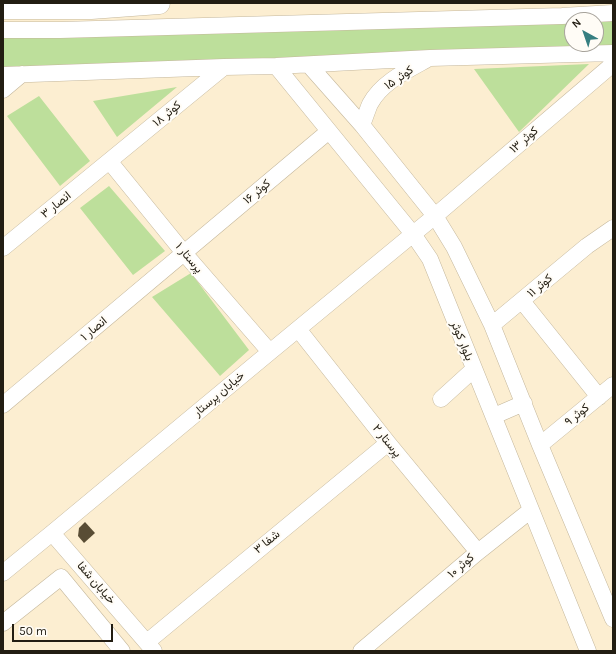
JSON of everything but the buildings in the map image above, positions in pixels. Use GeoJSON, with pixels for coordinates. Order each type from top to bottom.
{"type":"FeatureCollection","features":[{"type":"Feature","properties":{"kind":"highway"},"geometry":{"type":"LineString","coordinates":[[3,8],[159,3]]}},
{"type":"Feature","properties":{"kind":"street"},"geometry":{"type":"LineString","coordinates":[[3,30],[76,30],[613,13]]}},
{"type":"Feature","properties":{"kind":"street"},"geometry":{"type":"LineString","coordinates":[[3,74],[224,66],[309,65],[430,58],[613,53]]}},
{"type":"Feature","properties":{"kind":"street","name":"کوثر ۱۵"},"geometry":{"type":"LineString","coordinates":[[362,125],[370,103],[385,86],[410,68],[430,58]]}},
{"type":"Feature","properties":{"kind":"street","name":"کوثر ۱۳"},"geometry":{"type":"LineString","coordinates":[[435,216],[613,64]]}},
{"type":"Feature","properties":{"kind":"street"},"geometry":{"type":"LineString","coordinates":[[309,65],[362,125],[435,216],[454,247],[492,325],[540,445],[613,619]]}},
{"type":"Feature","properties":{"kind":"street","name":"کوثر ۱۸"},"geometry":{"type":"LineString","coordinates":[[110,162],[224,66]]}},
{"type":"Feature","properties":{"kind":"street","name":"بلوار کوثر"},"geometry":{"type":"LineString","coordinates":[[276,66],[413,234],[430,259],[588,651]]}},
{"type":"Feature","properties":{"kind":"street"},"geometry":{"type":"LineString","coordinates":[[3,90],[22,74]]}},
{"type":"Feature","properties":{"kind":"street","name":"کوثر ۱۶"},"geometry":{"type":"LineString","coordinates":[[184,253],[329,131]]}},
{"type":"Feature","properties":{"kind":"street","name":"انصار ۳"},"geometry":{"type":"LineString","coordinates":[[3,248],[110,162]]}},
{"type":"Feature","properties":{"kind":"street","name":"پرستار ۱"},"geometry":{"type":"LineString","coordinates":[[110,162],[184,253],[270,352]]}},
{"type":"Feature","properties":{"kind":"street","name":"خیابان پرستار"},"geometry":{"type":"LineString","coordinates":[[4,571],[435,216]]}},
{"type":"Feature","properties":{"kind":"street","name":"کوثر ۱۱"},"geometry":{"type":"LineString","coordinates":[[492,325],[587,246],[612,230]]}},
{"type":"Feature","properties":{"kind":"street","name":"انصار ۱"},"geometry":{"type":"LineString","coordinates":[[3,405],[184,253]]}},
{"type":"Feature","properties":{"kind":"street"},"geometry":{"type":"LineString","coordinates":[[522,300],[599,397]]}},
{"type":"Feature","properties":{"kind":"street","name":"پرستار ۲"},"geometry":{"type":"LineString","coordinates":[[298,329],[388,443],[478,552]]}},
{"type":"Feature","properties":{"kind":"street"},"geometry":{"type":"LineString","coordinates":[[441,399],[474,369]]}},
{"type":"Feature","properties":{"kind":"street","name":"کوثر ۹"},"geometry":{"type":"LineString","coordinates":[[540,445],[613,385]]}},
{"type":"Feature","properties":{"kind":"street"},"geometry":{"type":"LineString","coordinates":[[494,416],[524,403]]}},
{"type":"Feature","properties":{"kind":"street","name":"شفا ۳"},"geometry":{"type":"LineString","coordinates":[[150,646],[388,443]]}},
{"type":"Feature","properties":{"kind":"street","name":"کوثر ۱۰"},"geometry":{"type":"LineString","coordinates":[[361,651],[478,552],[531,510]]}},
{"type":"Feature","properties":{"kind":"street","name":"خیابان شفا"},"geometry":{"type":"LineString","coordinates":[[52,533],[150,646]]}},
{"type":"Feature","properties":{"kind":"street"},"geometry":{"type":"LineString","coordinates":[[3,623],[61,577],[122,651]]}},
{"type":"Feature","properties":{"kind":"green space"},"geometry":{"type":"Polygon","coordinates":[[[604,13],[613,13],[613,53],[3,74],[3,29],[564,14],[564,52],[604,52],[604,13]]]}},
{"type":"Feature","properties":{"kind":"green space"},"geometry":{"type":"Polygon","coordinates":[[[589,64],[519,132],[474,69],[589,64]]]}},
{"type":"Feature","properties":{"kind":"green space"},"geometry":{"type":"Polygon","coordinates":[[[177,87],[117,137],[93,101],[177,87]]]}},
{"type":"Feature","properties":{"kind":"green space"},"geometry":{"type":"Polygon","coordinates":[[[39,96],[90,161],[60,186],[7,116],[39,96]]]}},
{"type":"Feature","properties":{"kind":"green space"},"geometry":{"type":"Polygon","coordinates":[[[109,186],[165,251],[133,275],[80,208],[109,186]]]}},
{"type":"Feature","properties":{"kind":"green space"},"geometry":{"type":"Polygon","coordinates":[[[191,273],[249,350],[220,376],[152,297],[191,273]]]}}]}
